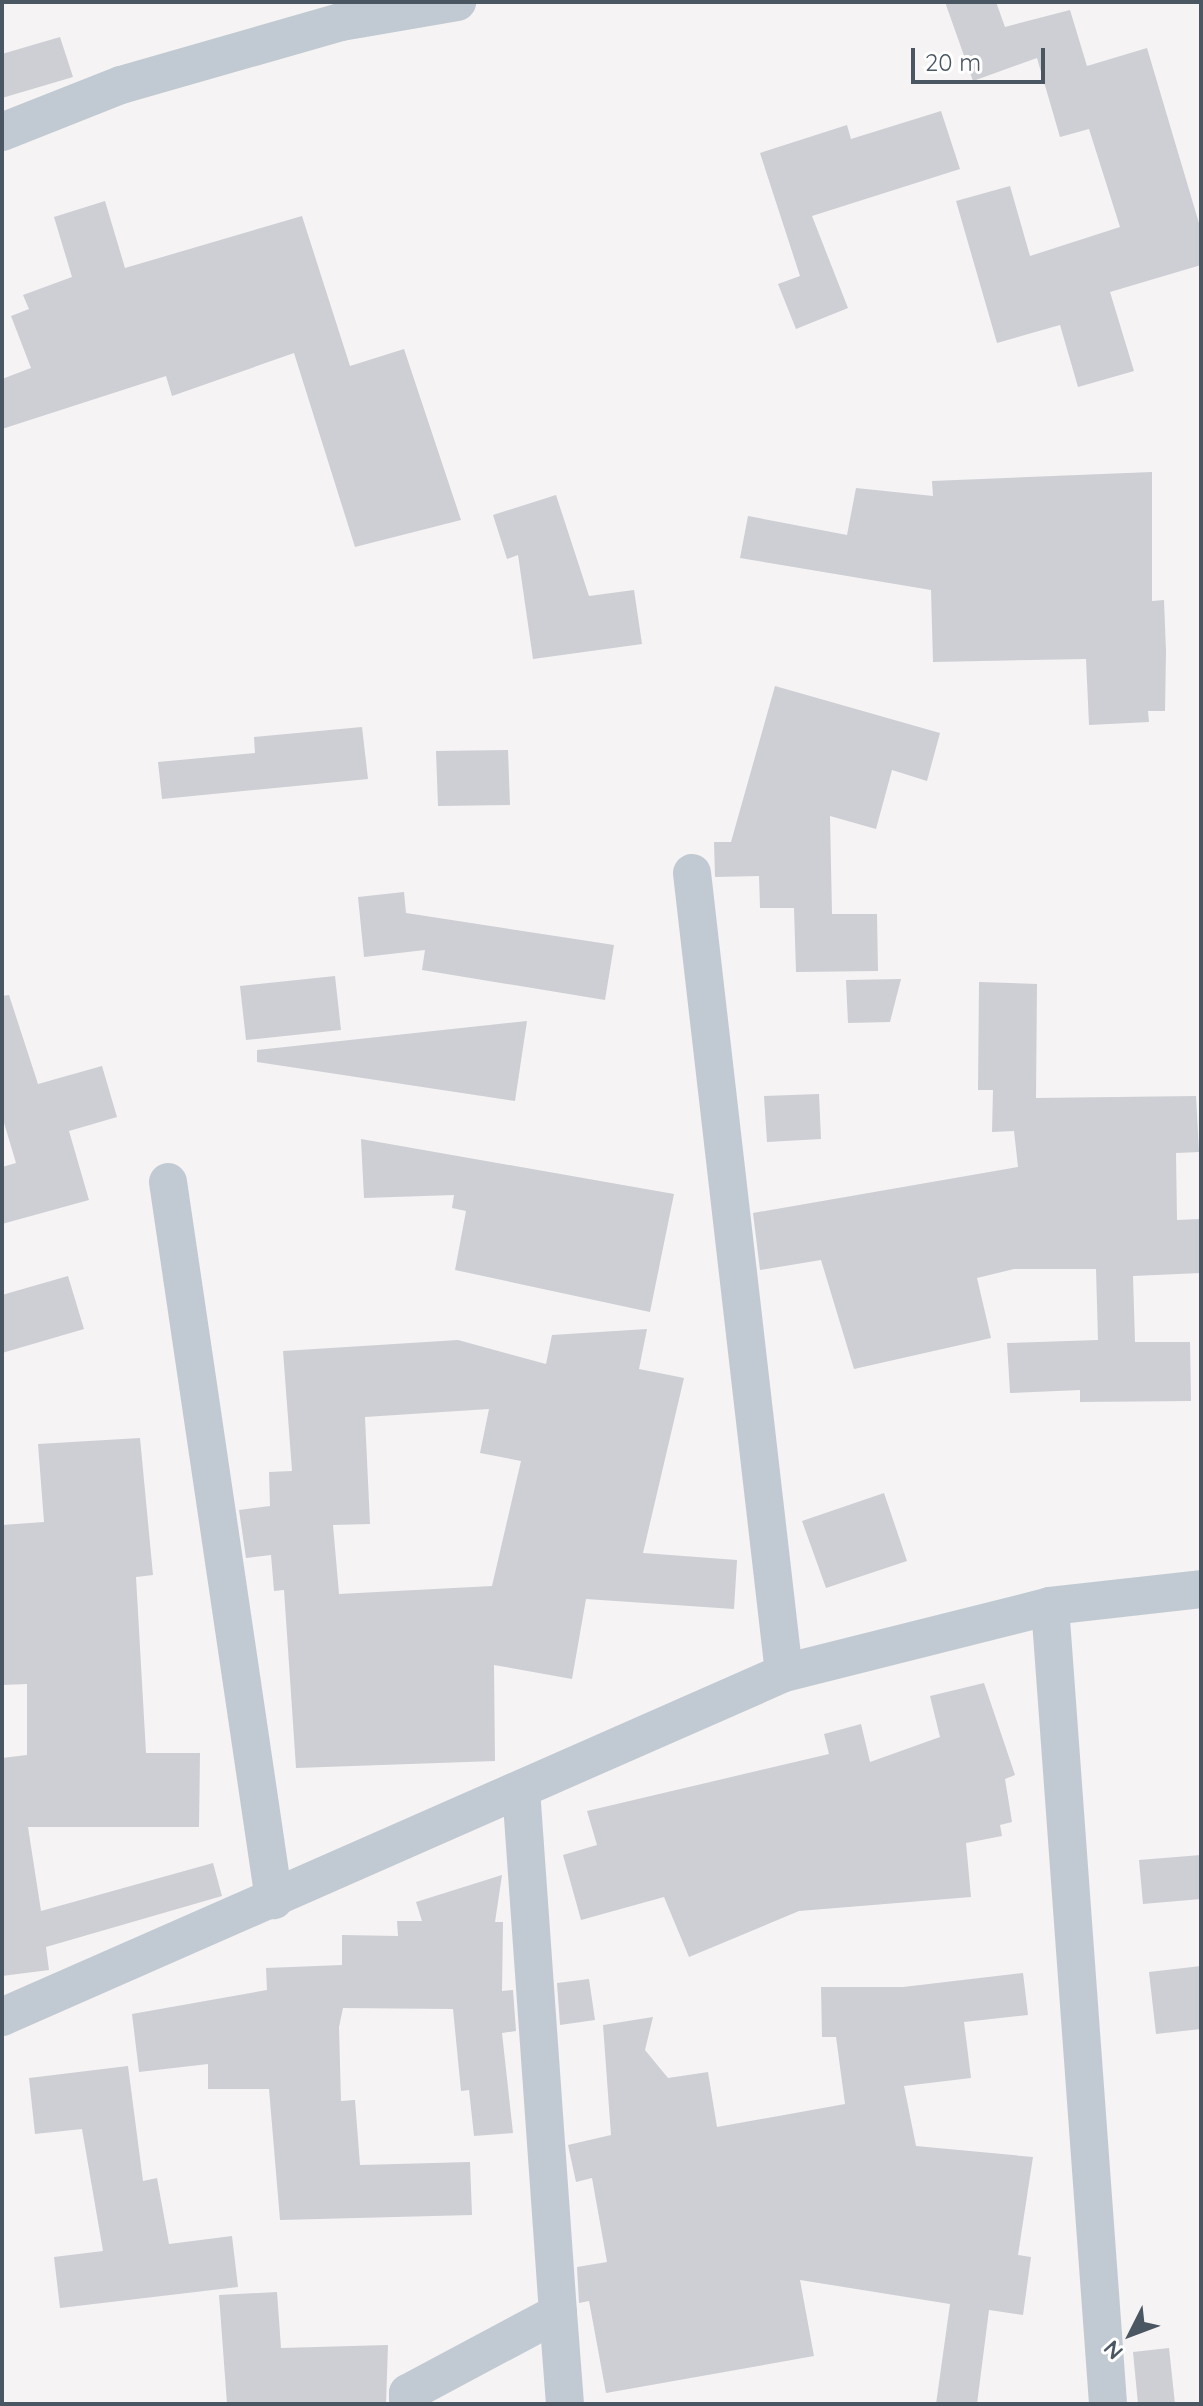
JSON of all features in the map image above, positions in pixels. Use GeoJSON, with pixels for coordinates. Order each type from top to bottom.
{"type":"FeatureCollection","features":[{"type":"Feature","properties":{"kind":"street"},"geometry":{"type":"LineString","coordinates":[[2,132],[121,85],[341,22],[457,2]]}},
{"type":"Feature","properties":{"kind":"street"},"geometry":{"type":"LineString","coordinates":[[692,873],[784,1673]]}},
{"type":"Feature","properties":{"kind":"street"},"geometry":{"type":"LineString","coordinates":[[168,1182],[274,1900]]}},
{"type":"Feature","properties":{"kind":"street"},"geometry":{"type":"LineString","coordinates":[[2,2017],[274,1900],[784,1673],[1050,1606],[1201,1589]]}},
{"type":"Feature","properties":{"kind":"street"},"geometry":{"type":"LineString","coordinates":[[1050,1606],[1108,2404]]}},
{"type":"Feature","properties":{"kind":"street"},"geometry":{"type":"LineString","coordinates":[[521,1789],[565,2404]]}},
{"type":"Feature","properties":{"kind":"street"},"geometry":{"type":"LineString","coordinates":[[408,2404],[408,2393],[558,2313]]}},
{"type":"Feature","properties":{"kind":"building"},"geometry":{"type":"Polygon","coordinates":[[[945,2],[996,2],[1005,27],[1070,10],[1087,66],[1147,48],[1201,230],[1201,265],[1110,292],[1134,371],[1078,387],[1060,325],[997,343],[956,201],[1010,186],[1030,256],[1120,227],[1089,129],[1060,137],[1037,58],[973,81],[945,2]]]}},
{"type":"Feature","properties":{"kind":"building"},"geometry":{"type":"Polygon","coordinates":[[[60,37],[73,77],[2,98],[2,54],[60,37]]]}},
{"type":"Feature","properties":{"kind":"building"},"geometry":{"type":"Polygon","coordinates":[[[941,111],[960,169],[812,216],[848,308],[796,329],[778,284],[800,276],[760,153],[847,125],[851,139],[941,111]]]}},
{"type":"Feature","properties":{"kind":"building"},"geometry":{"type":"Polygon","coordinates":[[[105,201],[125,268],[302,216],[350,366],[404,349],[461,520],[355,547],[294,353],[172,396],[166,376],[2,429],[2,379],[31,368],[11,316],[29,309],[23,295],[72,277],[54,217],[105,201]]]}},
{"type":"Feature","properties":{"kind":"building"},"geometry":{"type":"Polygon","coordinates":[[[1152,472],[1152,601],[1164,600],[1166,651],[1165,711],[1148,711],[1149,722],[1089,725],[1086,659],[933,662],[931,590],[740,558],[748,516],[847,535],[856,488],[933,496],[932,481],[1152,472]]]}},
{"type":"Feature","properties":{"kind":"building"},"geometry":{"type":"Polygon","coordinates":[[[556,495],[589,596],[634,590],[642,644],[533,659],[518,555],[507,559],[493,515],[556,495]]]}},
{"type":"Feature","properties":{"kind":"building"},"geometry":{"type":"Polygon","coordinates":[[[775,686],[940,733],[927,781],[892,770],[876,829],[830,816],[832,914],[877,914],[878,971],[796,972],[794,908],[760,908],[759,876],[715,877],[714,842],[731,842],[775,686]]]}},
{"type":"Feature","properties":{"kind":"building"},"geometry":{"type":"Polygon","coordinates":[[[362,727],[368,779],[162,799],[158,762],[255,753],[254,737],[362,727]]]}},
{"type":"Feature","properties":{"kind":"building"},"geometry":{"type":"Polygon","coordinates":[[[508,750],[510,805],[438,806],[436,751],[508,750]]]}},
{"type":"Feature","properties":{"kind":"building"},"geometry":{"type":"Polygon","coordinates":[[[404,892],[406,913],[614,945],[605,1000],[422,970],[425,950],[364,957],[358,897],[404,892]]]}},
{"type":"Feature","properties":{"kind":"building"},"geometry":{"type":"Polygon","coordinates":[[[335,976],[341,1030],[246,1040],[240,986],[335,976]]]}},
{"type":"Feature","properties":{"kind":"building"},"geometry":{"type":"Polygon","coordinates":[[[901,979],[890,1022],[848,1023],[846,980],[901,979]]]}},
{"type":"Feature","properties":{"kind":"building"},"geometry":{"type":"Polygon","coordinates":[[[979,982],[1037,984],[1036,1098],[1196,1096],[1199,1152],[1176,1153],[1177,1220],[1201,1219],[1201,1273],[1133,1276],[1135,1342],[1190,1342],[1191,1401],[1080,1402],[1080,1390],[1010,1393],[1007,1343],[1098,1340],[1096,1269],[1014,1269],[977,1278],[991,1338],[854,1369],[821,1260],[760,1270],[753,1213],[1018,1167],[1014,1131],[992,1132],[993,1090],[978,1090],[979,982]]]}},
{"type":"Feature","properties":{"kind":"building"},"geometry":{"type":"Polygon","coordinates":[[[9,995],[38,1084],[102,1066],[117,1117],[69,1131],[89,1200],[2,1224],[2,1167],[16,1163],[2,1116],[2,996],[9,995]]]}},
{"type":"Feature","properties":{"kind":"building"},"geometry":{"type":"Polygon","coordinates":[[[527,1021],[515,1101],[257,1062],[257,1050],[527,1021]]]}},
{"type":"Feature","properties":{"kind":"building"},"geometry":{"type":"Polygon","coordinates":[[[819,1094],[821,1139],[767,1142],[764,1096],[819,1094]]]}},
{"type":"Feature","properties":{"kind":"building"},"geometry":{"type":"Polygon","coordinates":[[[361,1139],[674,1194],[650,1312],[455,1270],[466,1211],[452,1208],[454,1195],[364,1198],[361,1139]]]}},
{"type":"Feature","properties":{"kind":"building"},"geometry":{"type":"Polygon","coordinates":[[[68,1276],[84,1329],[2,1353],[2,1295],[68,1276]]]}},
{"type":"Feature","properties":{"kind":"building"},"geometry":{"type":"Polygon","coordinates":[[[647,1329],[639,1369],[684,1378],[643,1553],[737,1560],[734,1609],[586,1599],[572,1679],[494,1665],[495,1761],[296,1768],[284,1590],[274,1591],[271,1555],[246,1558],[239,1510],[270,1506],[269,1472],[292,1471],[283,1351],[458,1340],[546,1364],[552,1335],[647,1329]],[[489,1409],[365,1417],[370,1524],[333,1525],[339,1594],[492,1586],[521,1461],[480,1453],[489,1409]]]}},
{"type":"Feature","properties":{"kind":"building"},"geometry":{"type":"Polygon","coordinates":[[[140,1438],[153,1575],[136,1577],[146,1753],[200,1753],[199,1827],[28,1827],[41,1911],[213,1863],[222,1896],[46,1947],[49,1970],[2,1976],[2,1758],[27,1755],[27,1684],[2,1685],[2,1525],[44,1522],[38,1444],[140,1438]]]}},
{"type":"Feature","properties":{"kind":"building"},"geometry":{"type":"Polygon","coordinates":[[[884,1493],[907,1561],[826,1588],[802,1521],[884,1493]]]}},
{"type":"Feature","properties":{"kind":"building"},"geometry":{"type":"Polygon","coordinates":[[[984,1683],[1015,1775],[1005,1779],[1012,1822],[1000,1825],[1002,1836],[966,1843],[971,1897],[799,1911],[689,1957],[664,1897],[581,1920],[563,1855],[597,1845],[587,1811],[829,1754],[824,1734],[861,1724],[870,1762],[940,1737],[930,1696],[984,1683]]]}},
{"type":"Feature","properties":{"kind":"building"},"geometry":{"type":"Polygon","coordinates":[[[1201,1855],[1201,1899],[1143,1904],[1139,1860],[1201,1855]]]}},
{"type":"Feature","properties":{"kind":"building"},"geometry":{"type":"Polygon","coordinates":[[[502,1875],[495,1922],[503,1922],[502,1991],[513,1990],[516,2031],[502,2033],[513,2133],[474,2136],[469,2090],[461,2091],[453,2009],[343,2008],[339,2027],[341,2101],[355,2100],[360,2165],[470,2162],[472,2215],[280,2220],[269,2089],[208,2089],[208,2064],[139,2072],[132,2014],[267,1990],[266,1968],[342,1965],[342,1935],[398,1936],[397,1921],[422,1921],[416,1902],[502,1875]]]}},
{"type":"Feature","properties":{"kind":"building"},"geometry":{"type":"Polygon","coordinates":[[[1201,1966],[1201,2029],[1156,2034],[1149,1972],[1201,1966]]]}},
{"type":"Feature","properties":{"kind":"building"},"geometry":{"type":"Polygon","coordinates":[[[1023,1973],[1028,2015],[964,2022],[971,2078],[904,2086],[916,2146],[1033,2157],[1018,2255],[1031,2257],[1023,2315],[989,2310],[977,2404],[936,2404],[950,2304],[800,2280],[814,2356],[606,2393],[589,2301],[579,2303],[577,2267],[607,2262],[592,2178],[576,2182],[568,2145],[611,2135],[603,2025],[653,2017],[645,2050],[668,2078],[708,2072],[717,2127],[845,2104],[836,2037],[822,2037],[821,1987],[903,1987],[1023,1973]]]}},
{"type":"Feature","properties":{"kind":"building"},"geometry":{"type":"Polygon","coordinates":[[[589,1979],[595,2020],[560,2025],[557,1983],[589,1979]]]}},
{"type":"Feature","properties":{"kind":"building"},"geometry":{"type":"Polygon","coordinates":[[[128,2066],[143,2181],[157,2178],[169,2244],[232,2236],[238,2287],[60,2308],[54,2257],[103,2251],[82,2129],[35,2134],[29,2078],[128,2066]]]}},
{"type":"Feature","properties":{"kind":"building"},"geometry":{"type":"Polygon","coordinates":[[[277,2292],[281,2348],[388,2345],[386,2404],[227,2404],[219,2295],[277,2292]]]}},
{"type":"Feature","properties":{"kind":"building"},"geometry":{"type":"Polygon","coordinates":[[[1169,2348],[1175,2404],[1138,2404],[1133,2352],[1169,2348]]]}}]}
